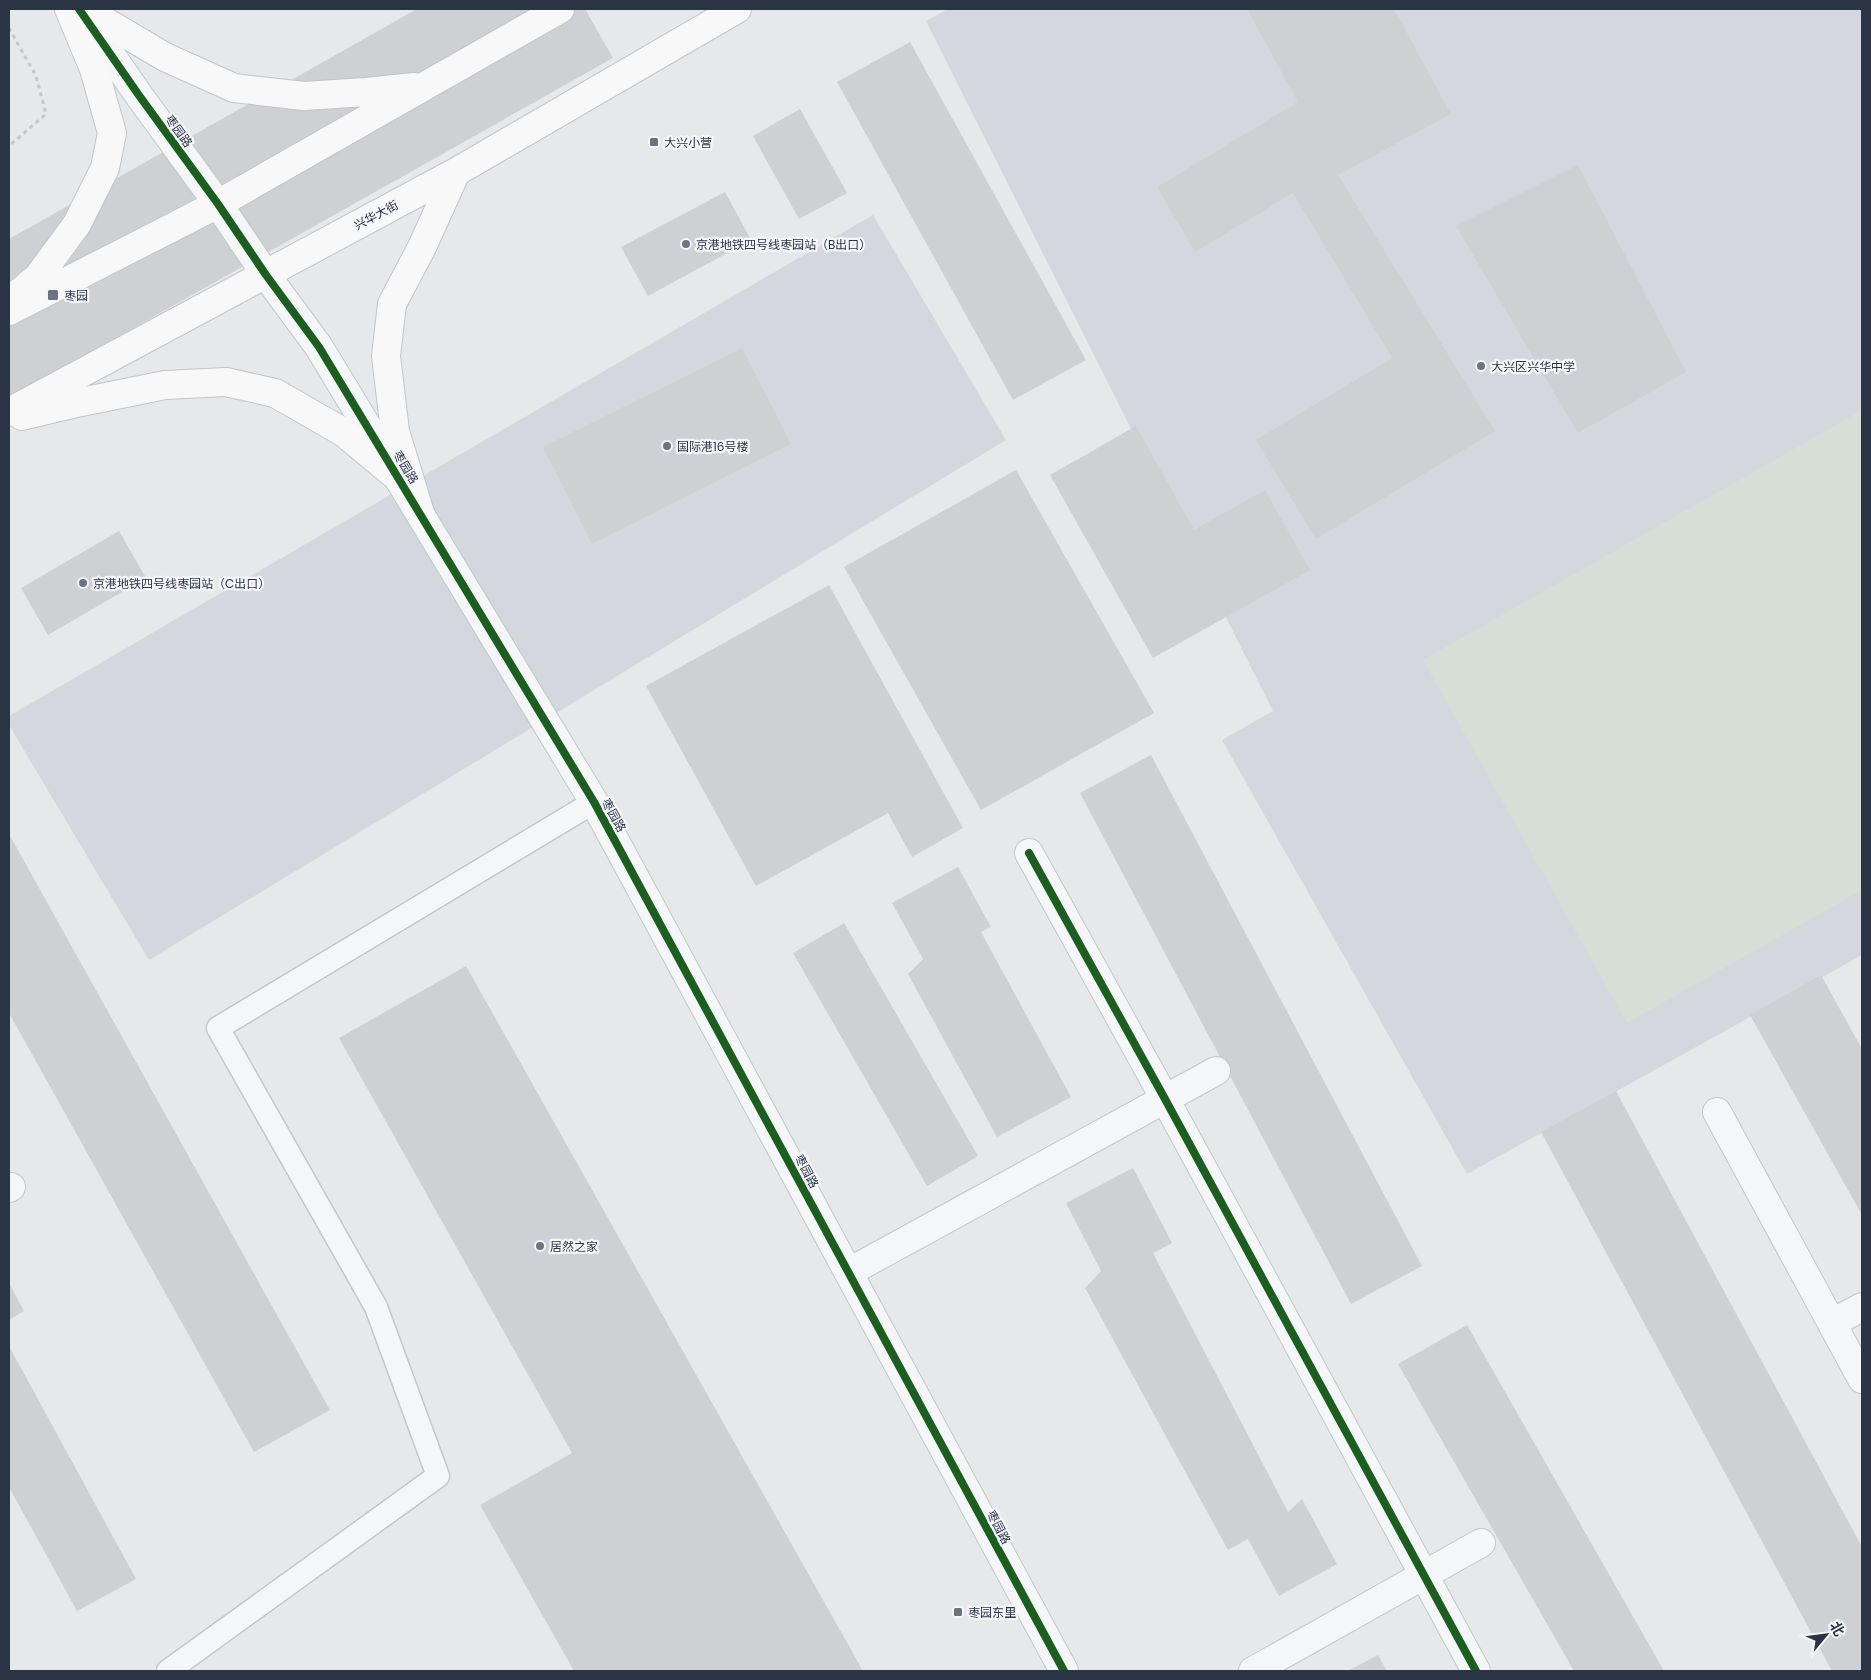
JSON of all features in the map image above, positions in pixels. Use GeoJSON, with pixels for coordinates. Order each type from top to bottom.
{"type":"FeatureCollection","features":[{"type":"Feature","properties":{"kind":"main road"},"geometry":{"type":"LineString","coordinates":[[9,301],[38,277],[78,224],[105,168],[112,133],[94,69],[69,9]]}},
{"type":"Feature","properties":{"kind":"main road"},"geometry":{"type":"LineString","coordinates":[[84,9],[165,57],[234,88],[304,96],[367,92],[426,85]]}},
{"type":"Feature","properties":{"kind":"main road"},"geometry":{"type":"LineString","coordinates":[[9,311],[218,204],[560,9]]}},
{"type":"Feature","properties":{"kind":"main road","name":"兴华大街"},"geometry":{"type":"LineString","coordinates":[[9,412],[456,172],[737,9]]}},
{"type":"Feature","properties":{"kind":"main road"},"geometry":{"type":"LineString","coordinates":[[420,513],[395,431],[386,356],[392,304],[422,247],[456,172]]}},
{"type":"Feature","properties":{"kind":"main road"},"geometry":{"type":"LineString","coordinates":[[9,420],[81,402],[165,385],[226,382],[275,393],[343,432],[401,480]]}},
{"type":"Feature","properties":{"kind":"street","name":"枣园路"},"geometry":{"type":"LineString","coordinates":[[79,9],[218,204],[266,275],[319,347],[594,802],[1064,1671]]}},
{"type":"Feature","properties":{"kind":"street"},"geometry":{"type":"LineString","coordinates":[[1029,854],[1165,1099],[1476,1671]]}},
{"type":"Feature","properties":{"kind":"street"},"geometry":{"type":"LineString","coordinates":[[848,1272],[1216,1071]]}},
{"type":"Feature","properties":{"kind":"street"},"geometry":{"type":"LineString","coordinates":[[1717,1112],[1862,1379]]}},
{"type":"Feature","properties":{"kind":"street"},"geometry":{"type":"LineString","coordinates":[[1832,1323],[1862,1308]]}},
{"type":"Feature","properties":{"kind":"street"},"geometry":{"type":"LineString","coordinates":[[1253,1671],[1481,1542]]}},
{"type":"Feature","properties":{"kind":"lane"},"geometry":{"type":"LineString","coordinates":[[168,1671],[438,1476],[376,1307],[218,1028],[594,802]]}},
{"type":"Feature","properties":{"kind":"path"},"geometry":{"type":"LineString","coordinates":[[9,28],[36,76],[46,114],[9,146]]}},
{"type":"Feature","properties":{"kind":"shaded area","name":"大兴区兴华中学"},"geometry":{"type":"Polygon","coordinates":[[[948,9],[1862,9],[1862,955],[1467,1174],[1222,740],[1273,711],[926,21],[948,9]]]}},
{"type":"Feature","properties":{"kind":"shaded area"},"geometry":{"type":"Polygon","coordinates":[[[873,215],[1006,440],[149,960],[9,725],[9,716],[873,215]]]}},
{"type":"Feature","properties":{"kind":"shaded area"},"geometry":{"type":"Polygon","coordinates":[[[1862,410],[1862,890],[1627,1023],[1423,660],[1862,410]]]}},
{"type":"Feature","properties":{"kind":"building"},"geometry":{"type":"Polygon","coordinates":[[[417,9],[585,9],[613,58],[9,398],[9,239],[417,9]]]}},
{"type":"Feature","properties":{"kind":"building"},"geometry":{"type":"Polygon","coordinates":[[[1247,9],[1394,9],[1451,114],[1338,175],[1495,431],[1316,539],[1256,440],[1392,358],[1293,193],[1195,252],[1157,187],[1298,102],[1247,9]]]}},
{"type":"Feature","properties":{"kind":"building"},"geometry":{"type":"Polygon","coordinates":[[[910,42],[1086,360],[1013,400],[837,82],[910,42]]]}},
{"type":"Feature","properties":{"kind":"building"},"geometry":{"type":"Polygon","coordinates":[[[800,109],[847,193],[799,219],[753,136],[800,109]]]}},
{"type":"Feature","properties":{"kind":"building"},"geometry":{"type":"Polygon","coordinates":[[[1578,165],[1686,372],[1578,433],[1456,226],[1578,165]]]}},
{"type":"Feature","properties":{"kind":"building","name":"京港地铁四号线枣园站（B出口）"},"geometry":{"type":"Polygon","coordinates":[[[725,192],[751,240],[648,296],[621,247],[725,192]]]}},
{"type":"Feature","properties":{"kind":"building","name":"国际港16号楼"},"geometry":{"type":"Polygon","coordinates":[[[742,348],[791,444],[592,544],[543,447],[742,348]]]}},
{"type":"Feature","properties":{"kind":"building"},"geometry":{"type":"Polygon","coordinates":[[[1136,426],[1194,530],[1265,490],[1310,570],[1153,658],[1050,475],[1136,426]]]}},
{"type":"Feature","properties":{"kind":"building"},"geometry":{"type":"Polygon","coordinates":[[[1016,470],[1154,713],[981,810],[844,567],[1016,470]]]}},
{"type":"Feature","properties":{"kind":"building","name":"京港地铁四号线枣园站（C出口）"},"geometry":{"type":"Polygon","coordinates":[[[119,531],[146,578],[48,635],[21,588],[119,531]]]}},
{"type":"Feature","properties":{"kind":"building"},"geometry":{"type":"Polygon","coordinates":[[[829,585],[963,828],[912,857],[888,813],[756,886],[646,686],[829,585]]]}},
{"type":"Feature","properties":{"kind":"building"},"geometry":{"type":"Polygon","coordinates":[[[1151,755],[1422,1266],[1351,1304],[1080,793],[1151,755]]]}},
{"type":"Feature","properties":{"kind":"building"},"geometry":{"type":"Polygon","coordinates":[[[9,834],[330,1410],[254,1452],[9,1013],[9,834]]]}},
{"type":"Feature","properties":{"kind":"building"},"geometry":{"type":"Polygon","coordinates":[[[958,867],[991,927],[981,932],[1071,1097],[997,1137],[908,974],[923,959],[892,903],[958,867]]]}},
{"type":"Feature","properties":{"kind":"building"},"geometry":{"type":"Polygon","coordinates":[[[844,923],[978,1156],[927,1186],[793,953],[844,923]]]}},
{"type":"Feature","properties":{"kind":"building","name":"居然之家"},"geometry":{"type":"Polygon","coordinates":[[[466,966],[863,1671],[574,1671],[480,1505],[572,1453],[339,1038],[466,966]]]}},
{"type":"Feature","properties":{"kind":"building"},"geometry":{"type":"Polygon","coordinates":[[[1821,975],[1862,1049],[1862,1215],[1750,1015],[1821,975]]]}},
{"type":"Feature","properties":{"kind":"building"},"geometry":{"type":"Polygon","coordinates":[[[1616,1091],[1862,1547],[1862,1671],[1832,1671],[1541,1132],[1616,1091]]]}},
{"type":"Feature","properties":{"kind":"building"},"geometry":{"type":"Polygon","coordinates":[[[1133,1168],[1172,1243],[1153,1253],[1288,1512],[1302,1499],[1337,1564],[1279,1596],[1248,1539],[1228,1550],[1085,1288],[1101,1271],[1066,1203],[1133,1168]]]}},
{"type":"Feature","properties":{"kind":"building"},"geometry":{"type":"Polygon","coordinates":[[[9,1283],[24,1311],[9,1320],[9,1283]]]}},
{"type":"Feature","properties":{"kind":"building"},"geometry":{"type":"Polygon","coordinates":[[[1467,1325],[1664,1671],[1574,1671],[1398,1364],[1467,1325]]]}},
{"type":"Feature","properties":{"kind":"building"},"geometry":{"type":"Polygon","coordinates":[[[9,1346],[136,1579],[77,1611],[9,1487],[9,1346]]]}},
{"type":"Feature","properties":{"kind":"building"},"geometry":{"type":"Polygon","coordinates":[[[1378,1655],[1387,1671],[1348,1671],[1378,1655]]]}},
{"type":"Feature","properties":{"kind":"cycle path"},"geometry":{"type":"LineString","coordinates":[[79,9],[218,204],[266,275],[319,347],[594,802],[1064,1671]]}},
{"type":"Feature","properties":{"kind":"cycle path"},"geometry":{"type":"LineString","coordinates":[[1029,853],[1476,1671]]}},
{"type":"Feature","properties":{"kind":"place","name":"大兴小营"},"geometry":{"type":"Point","coordinates":[654,142]}},
{"type":"Feature","properties":{"kind":"place","name":"京港地铁四号线枣园站（B出口）"},"geometry":{"type":"Point","coordinates":[686,244]}},
{"type":"Feature","properties":{"kind":"place","name":"枣园"},"geometry":{"type":"Point","coordinates":[53,295]}},
{"type":"Feature","properties":{"kind":"place","name":"大兴区兴华中学"},"geometry":{"type":"Point","coordinates":[1481,366]}},
{"type":"Feature","properties":{"kind":"place","name":"国际港16号楼"},"geometry":{"type":"Point","coordinates":[667,446]}},
{"type":"Feature","properties":{"kind":"place","name":"京港地铁四号线枣园站（C出口）"},"geometry":{"type":"Point","coordinates":[83,583]}},
{"type":"Feature","properties":{"kind":"place","name":"居然之家"},"geometry":{"type":"Point","coordinates":[540,1246]}},
{"type":"Feature","properties":{"kind":"place","name":"枣园东里"},"geometry":{"type":"Point","coordinates":[958,1612]}}]}
